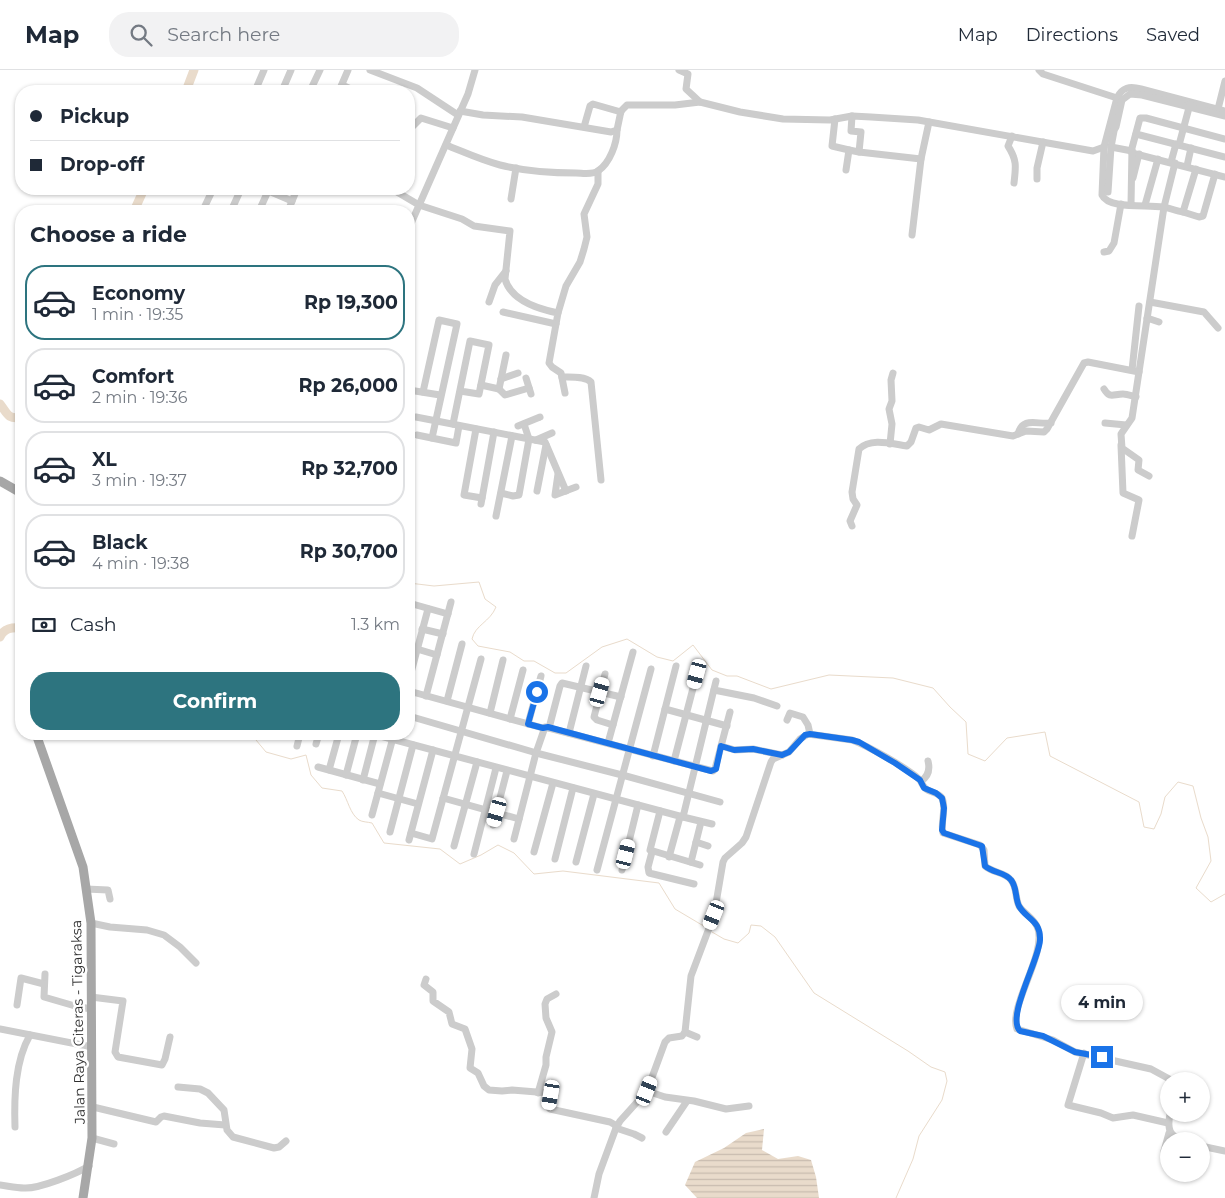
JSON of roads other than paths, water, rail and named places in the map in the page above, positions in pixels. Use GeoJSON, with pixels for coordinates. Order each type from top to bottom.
{"type":"FeatureCollection","features":[{"type":"Feature","properties":{"kind":"main road"},"geometry":{"type":"LineString","coordinates":[[0,481],[15,490]]}},
{"type":"Feature","properties":{"kind":"main road","name":"Jalan Raya Citeras - Tigaraksa"},"geometry":{"type":"LineString","coordinates":[[38,740],[83,867],[92,923],[90,1106],[92,1138],[83,1198]]}},
{"type":"Feature","properties":{"kind":"street"},"geometry":{"type":"LineString","coordinates":[[258,85],[264,70]]}},
{"type":"Feature","properties":{"kind":"street"},"geometry":{"type":"LineString","coordinates":[[285,85],[291,70]]}},
{"type":"Feature","properties":{"kind":"street"},"geometry":{"type":"LineString","coordinates":[[313,85],[320,70]]}},
{"type":"Feature","properties":{"kind":"street"},"geometry":{"type":"LineString","coordinates":[[341,85],[348,70]]}},
{"type":"Feature","properties":{"kind":"street"},"geometry":{"type":"LineString","coordinates":[[370,70],[409,85]]}},
{"type":"Feature","properties":{"kind":"street"},"geometry":{"type":"LineString","coordinates":[[415,214],[468,94],[475,70]]}},
{"type":"Feature","properties":{"kind":"street"},"geometry":{"type":"LineString","coordinates":[[679,70],[688,74],[686,88],[700,102]]}},
{"type":"Feature","properties":{"kind":"street"},"geometry":{"type":"LineString","coordinates":[[1039,70],[1043,74],[1117,98]]}},
{"type":"Feature","properties":{"kind":"street"},"geometry":{"type":"LineString","coordinates":[[1215,174],[1203,216],[1199,217],[1164,207],[1108,202],[1102,195],[1107,147],[1122,100],[1130,94],[1142,95],[1222,109],[1225,81]]}},
{"type":"Feature","properties":{"kind":"street"},"geometry":{"type":"LineString","coordinates":[[415,87],[459,113],[522,116],[608,132],[617,130]]}},
{"type":"Feature","properties":{"kind":"street"},"geometry":{"type":"LineString","coordinates":[[1112,129],[1117,98],[1121,92],[1132,87],[1190,104]]}},
{"type":"Feature","properties":{"kind":"street"},"geometry":{"type":"LineString","coordinates":[[564,393],[560,371],[549,363],[558,313],[566,286],[580,262],[584,249],[586,237],[584,214],[598,184],[598,171],[613,149],[621,112],[627,105],[675,105],[700,102],[740,112],[783,119],[835,119],[852,116],[929,122],[1093,151],[1107,147],[1134,152],[1225,177]]}},
{"type":"Feature","properties":{"kind":"street"},"geometry":{"type":"LineString","coordinates":[[584,127],[590,107],[593,104],[621,112]]}},
{"type":"Feature","properties":{"kind":"street"},"geometry":{"type":"LineString","coordinates":[[1135,371],[1150,302],[1164,207],[1173,163],[1190,104]]}},
{"type":"Feature","properties":{"kind":"street"},"geometry":{"type":"LineString","coordinates":[[852,116],[851,131],[861,132],[859,152]]}},
{"type":"Feature","properties":{"kind":"street"},"geometry":{"type":"LineString","coordinates":[[415,124],[421,118],[453,128]]}},
{"type":"Feature","properties":{"kind":"street"},"geometry":{"type":"LineString","coordinates":[[1131,205],[1134,152],[1140,118],[1225,139]]}},
{"type":"Feature","properties":{"kind":"street"},"geometry":{"type":"LineString","coordinates":[[835,119],[832,146],[859,152],[921,159]]}},
{"type":"Feature","properties":{"kind":"street"},"geometry":{"type":"LineString","coordinates":[[912,235],[921,159],[929,122]]}},
{"type":"Feature","properties":{"kind":"street"},"geometry":{"type":"LineString","coordinates":[[1136,134],[1225,157]]}},
{"type":"Feature","properties":{"kind":"street"},"geometry":{"type":"LineString","coordinates":[[1012,136],[1008,146],[1014,153],[1016,163],[1014,183]]}},
{"type":"Feature","properties":{"kind":"street"},"geometry":{"type":"LineString","coordinates":[[1037,179],[1037,168],[1043,142]]}},
{"type":"Feature","properties":{"kind":"street"},"geometry":{"type":"LineString","coordinates":[[446,145],[499,164],[516,168],[558,173],[598,171]]}},
{"type":"Feature","properties":{"kind":"street"},"geometry":{"type":"LineString","coordinates":[[1107,147],[1108,192]]}},
{"type":"Feature","properties":{"kind":"street"},"geometry":{"type":"LineString","coordinates":[[1186,166],[1191,148]]}},
{"type":"Feature","properties":{"kind":"street"},"geometry":{"type":"LineString","coordinates":[[846,170],[849,150]]}},
{"type":"Feature","properties":{"kind":"street"},"geometry":{"type":"LineString","coordinates":[[1145,205],[1158,159]]}},
{"type":"Feature","properties":{"kind":"street"},"geometry":{"type":"LineString","coordinates":[[511,199],[516,168]]}},
{"type":"Feature","properties":{"kind":"street"},"geometry":{"type":"LineString","coordinates":[[1183,212],[1196,169]]}},
{"type":"Feature","properties":{"kind":"street"},"geometry":{"type":"LineString","coordinates":[[280,195],[292,201]]}},
{"type":"Feature","properties":{"kind":"street"},"geometry":{"type":"LineString","coordinates":[[290,205],[294,195]]}},
{"type":"Feature","properties":{"kind":"street"},"geometry":{"type":"LineString","coordinates":[[402,195],[419,205],[462,219],[478,227],[510,231],[505,279],[507,286],[511,292],[534,307],[558,313]]}},
{"type":"Feature","properties":{"kind":"street"},"geometry":{"type":"LineString","coordinates":[[1104,252],[1109,251],[1114,244],[1121,204]]}},
{"type":"Feature","properties":{"kind":"street"},"geometry":{"type":"LineString","coordinates":[[489,302],[495,285],[506,270]]}},
{"type":"Feature","properties":{"kind":"street"},"geometry":{"type":"LineString","coordinates":[[1150,302],[1204,312],[1218,328]]}},
{"type":"Feature","properties":{"kind":"street"},"geometry":{"type":"LineString","coordinates":[[1132,536],[1139,500],[1123,494],[1121,434],[1132,418],[1136,397],[1135,371],[1139,306]]}},
{"type":"Feature","properties":{"kind":"street"},"geometry":{"type":"LineString","coordinates":[[502,312],[556,324]]}},
{"type":"Feature","properties":{"kind":"street"},"geometry":{"type":"LineString","coordinates":[[1147,318],[1159,322]]}},
{"type":"Feature","properties":{"kind":"street"},"geometry":{"type":"LineString","coordinates":[[423,392],[440,320],[457,324],[432,438]]}},
{"type":"Feature","properties":{"kind":"street"},"geometry":{"type":"LineString","coordinates":[[417,435],[456,443],[460,391],[470,341],[489,345],[479,394],[460,391]]}},
{"type":"Feature","properties":{"kind":"street"},"geometry":{"type":"LineString","coordinates":[[499,389],[506,355]]}},
{"type":"Feature","properties":{"kind":"street"},"geometry":{"type":"LineString","coordinates":[[852,526],[850,521],[857,505],[853,499],[852,492],[859,448],[871,442],[908,446],[912,442],[916,428],[929,430],[941,424],[1013,436],[1026,431],[1044,432],[1084,364],[1088,362],[1135,371]]}},
{"type":"Feature","properties":{"kind":"street"},"geometry":{"type":"LineString","coordinates":[[501,379],[518,373]]}},
{"type":"Feature","properties":{"kind":"street"},"geometry":{"type":"LineString","coordinates":[[890,444],[892,424],[889,409],[892,402],[891,380],[893,373]]}},
{"type":"Feature","properties":{"kind":"street"},"geometry":{"type":"LineString","coordinates":[[562,377],[585,378],[591,382],[601,480]]}},
{"type":"Feature","properties":{"kind":"street"},"geometry":{"type":"LineString","coordinates":[[481,385],[499,389],[504,395],[530,391],[526,378]]}},
{"type":"Feature","properties":{"kind":"street"},"geometry":{"type":"LineString","coordinates":[[1104,389],[1111,396],[1123,394],[1136,397]]}},
{"type":"Feature","properties":{"kind":"street"},"geometry":{"type":"LineString","coordinates":[[415,391],[440,395]]}},
{"type":"Feature","properties":{"kind":"street"},"geometry":{"type":"LineString","coordinates":[[416,417],[545,442],[566,491]]}},
{"type":"Feature","properties":{"kind":"street"},"geometry":{"type":"LineString","coordinates":[[501,493],[513,496],[519,494],[532,440],[521,425],[540,417]]}},
{"type":"Feature","properties":{"kind":"street"},"geometry":{"type":"LineString","coordinates":[[1105,423],[1126,425]]}},
{"type":"Feature","properties":{"kind":"street"},"geometry":{"type":"LineString","coordinates":[[476,429],[464,495],[482,501],[494,432]]}},
{"type":"Feature","properties":{"kind":"street"},"geometry":{"type":"LineString","coordinates":[[532,440],[552,433]]}},
{"type":"Feature","properties":{"kind":"street"},"geometry":{"type":"LineString","coordinates":[[496,516],[512,436]]}},
{"type":"Feature","properties":{"kind":"street"},"geometry":{"type":"LineString","coordinates":[[1121,444],[1124,449],[1139,460],[1138,470],[1149,476]]}},
{"type":"Feature","properties":{"kind":"street"},"geometry":{"type":"LineString","coordinates":[[537,491],[546,445]]}},
{"type":"Feature","properties":{"kind":"street"},"geometry":{"type":"LineString","coordinates":[[542,464],[557,470]]}},
{"type":"Feature","properties":{"kind":"street"},"geometry":{"type":"LineString","coordinates":[[557,470],[555,495],[576,487]]}},
{"type":"Feature","properties":{"kind":"street"},"geometry":{"type":"LineString","coordinates":[[426,696],[452,602]]}},
{"type":"Feature","properties":{"kind":"street"},"geometry":{"type":"LineString","coordinates":[[415,605],[448,614]]}},
{"type":"Feature","properties":{"kind":"street"},"geometry":{"type":"LineString","coordinates":[[415,657],[428,609]]}},
{"type":"Feature","properties":{"kind":"street"},"geometry":{"type":"LineString","coordinates":[[422,629],[443,634]]}},
{"type":"Feature","properties":{"kind":"street"},"geometry":{"type":"LineString","coordinates":[[447,702],[462,644]]}},
{"type":"Feature","properties":{"kind":"street"},"geometry":{"type":"LineString","coordinates":[[417,649],[437,655]]}},
{"type":"Feature","properties":{"kind":"street"},"geometry":{"type":"LineString","coordinates":[[608,744],[633,652]]}},
{"type":"Feature","properties":{"kind":"street"},"geometry":{"type":"LineString","coordinates":[[433,750],[410,837],[432,839],[481,659]]}},
{"type":"Feature","properties":{"kind":"street"},"geometry":{"type":"LineString","coordinates":[[490,713],[503,660]]}},
{"type":"Feature","properties":{"kind":"street"},"geometry":{"type":"LineString","coordinates":[[569,733],[586,666]]}},
{"type":"Feature","properties":{"kind":"street"},"geometry":{"type":"LineString","coordinates":[[653,756],[676,666]]}},
{"type":"Feature","properties":{"kind":"street"},"geometry":{"type":"LineString","coordinates":[[598,870],[651,669]]}},
{"type":"Feature","properties":{"kind":"street"},"geometry":{"type":"LineString","coordinates":[[510,719],[523,670]]}},
{"type":"Feature","properties":{"kind":"street"},"geometry":{"type":"LineString","coordinates":[[605,674],[594,718],[613,725]]}},
{"type":"Feature","properties":{"kind":"street"},"geometry":{"type":"LineString","coordinates":[[674,761],[697,674]]}},
{"type":"Feature","properties":{"kind":"street"},"geometry":{"type":"LineString","coordinates":[[528,724],[541,676]]}},
{"type":"Feature","properties":{"kind":"street"},"geometry":{"type":"LineString","coordinates":[[669,856],[689,794],[716,681]]}},
{"type":"Feature","properties":{"kind":"street"},"geometry":{"type":"LineString","coordinates":[[514,840],[536,753],[561,684],[564,683],[621,697]]}},
{"type":"Feature","properties":{"kind":"street"},"geometry":{"type":"LineString","coordinates":[[714,690],[754,698],[777,706]]}},
{"type":"Feature","properties":{"kind":"street"},"geometry":{"type":"LineString","coordinates":[[415,693],[528,724],[714,771],[730,712]]}},
{"type":"Feature","properties":{"kind":"street"},"geometry":{"type":"LineString","coordinates":[[665,709],[727,726]]}},
{"type":"Feature","properties":{"kind":"street"},"geometry":{"type":"LineString","coordinates":[[787,720],[790,713],[803,717],[808,725],[810,734]]}},
{"type":"Feature","properties":{"kind":"street"},"geometry":{"type":"LineString","coordinates":[[415,718],[536,753],[720,802]]}},
{"type":"Feature","properties":{"kind":"street"},"geometry":{"type":"LineString","coordinates":[[594,1198],[616,1127],[647,1091],[665,1042],[669,1038],[682,1036],[685,1032],[691,976],[714,915],[724,858],[744,840],[771,762],[773,759],[789,752],[805,735],[810,734],[859,742],[921,781],[924,788],[942,798],[944,808],[942,830],[944,833],[982,846],[985,866],[989,870],[1007,876],[1013,881],[1018,904],[1036,923],[1040,941],[1020,1002],[1016,1023],[1017,1029],[1043,1036],[1067,1049],[1151,1069],[1160,1074]]}},
{"type":"Feature","properties":{"kind":"street"},"geometry":{"type":"LineString","coordinates":[[297,746],[298,740]]}},
{"type":"Feature","properties":{"kind":"street"},"geometry":{"type":"LineString","coordinates":[[316,744],[317,740]]}},
{"type":"Feature","properties":{"kind":"street"},"geometry":{"type":"LineString","coordinates":[[329,770],[337,740]]}},
{"type":"Feature","properties":{"kind":"street"},"geometry":{"type":"LineString","coordinates":[[346,775],[355,740]]}},
{"type":"Feature","properties":{"kind":"street"},"geometry":{"type":"LineString","coordinates":[[363,780],[373,740]]}},
{"type":"Feature","properties":{"kind":"street"},"geometry":{"type":"LineString","coordinates":[[372,815],[392,740]]}},
{"type":"Feature","properties":{"kind":"street"},"geometry":{"type":"LineString","coordinates":[[402,740],[413,745],[507,771],[712,824]]}},
{"type":"Feature","properties":{"kind":"street"},"geometry":{"type":"LineString","coordinates":[[390,832],[413,745]]}},
{"type":"Feature","properties":{"kind":"street"},"geometry":{"type":"LineString","coordinates":[[721,746],[734,750],[753,749],[782,755]]}},
{"type":"Feature","properties":{"kind":"street"},"geometry":{"type":"LineString","coordinates":[[921,781],[928,771],[928,760]]}},
{"type":"Feature","properties":{"kind":"street"},"geometry":{"type":"LineString","coordinates":[[454,846],[477,762]]}},
{"type":"Feature","properties":{"kind":"street"},"geometry":{"type":"LineString","coordinates":[[318,767],[380,784]]}},
{"type":"Feature","properties":{"kind":"street"},"geometry":{"type":"LineString","coordinates":[[474,854],[496,768]]}},
{"type":"Feature","properties":{"kind":"street"},"geometry":{"type":"LineString","coordinates":[[493,825],[507,771]]}},
{"type":"Feature","properties":{"kind":"street"},"geometry":{"type":"LineString","coordinates":[[534,852],[553,783]]}},
{"type":"Feature","properties":{"kind":"street"},"geometry":{"type":"LineString","coordinates":[[555,859],[573,788]]}},
{"type":"Feature","properties":{"kind":"street"},"geometry":{"type":"LineString","coordinates":[[378,793],[418,804]]}},
{"type":"Feature","properties":{"kind":"street"},"geometry":{"type":"LineString","coordinates":[[576,862],[594,794]]}},
{"type":"Feature","properties":{"kind":"street"},"geometry":{"type":"LineString","coordinates":[[443,798],[519,819]]}},
{"type":"Feature","properties":{"kind":"street"},"geometry":{"type":"LineString","coordinates":[[622,870],[638,805]]}},
{"type":"Feature","properties":{"kind":"street"},"geometry":{"type":"LineString","coordinates":[[660,811],[650,849],[652,852],[649,873],[694,884]]}},
{"type":"Feature","properties":{"kind":"street"},"geometry":{"type":"LineString","coordinates":[[691,862],[701,822]]}},
{"type":"Feature","properties":{"kind":"street"},"geometry":{"type":"LineString","coordinates":[[696,842],[708,846]]}},
{"type":"Feature","properties":{"kind":"street"},"geometry":{"type":"LineString","coordinates":[[652,852],[700,865]]}},
{"type":"Feature","properties":{"kind":"street"},"geometry":{"type":"LineString","coordinates":[[86,889],[108,890],[110,898]]}},
{"type":"Feature","properties":{"kind":"street"},"geometry":{"type":"LineString","coordinates":[[92,923],[110,927],[147,930],[164,936],[180,947],[196,964]]}},
{"type":"Feature","properties":{"kind":"street"},"geometry":{"type":"LineString","coordinates":[[45,974],[44,997],[75,1006],[91,1008]]}},
{"type":"Feature","properties":{"kind":"street"},"geometry":{"type":"LineString","coordinates":[[17,1005],[21,978],[27,978],[44,984]]}},
{"type":"Feature","properties":{"kind":"street"},"geometry":{"type":"LineString","coordinates":[[426,979],[424,985],[433,992],[433,1001],[449,1012],[452,1024],[465,1029],[472,1049],[470,1068],[478,1073],[484,1086],[494,1091],[512,1090],[551,1094],[550,1109],[610,1122],[616,1127],[642,1138]]}},
{"type":"Feature","properties":{"kind":"street"},"geometry":{"type":"LineString","coordinates":[[538,1092],[546,1065],[552,1032],[546,1018],[545,1004],[547,999],[556,994]]}},
{"type":"Feature","properties":{"kind":"street"},"geometry":{"type":"LineString","coordinates":[[91,997],[123,1001],[116,1052],[118,1057],[162,1065],[170,1037]]}},
{"type":"Feature","properties":{"kind":"street"},"geometry":{"type":"LineString","coordinates":[[0,1029],[92,1047]]}},
{"type":"Feature","properties":{"kind":"street"},"geometry":{"type":"LineString","coordinates":[[685,1032],[697,1037]]}},
{"type":"Feature","properties":{"kind":"street"},"geometry":{"type":"LineString","coordinates":[[15,1127],[14,1104],[18,1074],[24,1046],[30,1035]]}},
{"type":"Feature","properties":{"kind":"street"},"geometry":{"type":"LineString","coordinates":[[1084,1053],[1068,1105],[1113,1118],[1133,1115],[1168,1123],[1170,1132]]}},
{"type":"Feature","properties":{"kind":"street"},"geometry":{"type":"LineString","coordinates":[[178,1087],[200,1089],[208,1093],[224,1110],[225,1125],[233,1137],[274,1148],[279,1147],[286,1141]]}},
{"type":"Feature","properties":{"kind":"street"},"geometry":{"type":"LineString","coordinates":[[647,1091],[665,1097],[694,1101],[726,1109],[749,1106]]}},
{"type":"Feature","properties":{"kind":"street"},"geometry":{"type":"LineString","coordinates":[[666,1132],[687,1101]]}},
{"type":"Feature","properties":{"kind":"street"},"geometry":{"type":"LineString","coordinates":[[90,1106],[156,1122],[160,1117],[164,1116],[200,1123],[225,1125]]}},
{"type":"Feature","properties":{"kind":"street"},"geometry":{"type":"LineString","coordinates":[[92,1138],[114,1144]]}},
{"type":"Feature","properties":{"kind":"street"},"geometry":{"type":"LineString","coordinates":[[1210,1148],[1225,1151]]}},
{"type":"Feature","properties":{"kind":"street"},"geometry":{"type":"LineString","coordinates":[[0,1185],[25,1188],[36,1187],[78,1172],[89,1166]]}},
{"type":"Feature","properties":{"kind":"waterway"},"geometry":{"type":"LineString","coordinates":[[188,85],[194,70]]}},
{"type":"Feature","properties":{"kind":"waterway"},"geometry":{"type":"LineString","coordinates":[[137,205],[141,195]]}},
{"type":"Feature","properties":{"kind":"waterway"},"geometry":{"type":"LineString","coordinates":[[0,404],[10,417],[15,418]]}},
{"type":"Feature","properties":{"kind":"waterway"},"geometry":{"type":"LineString","coordinates":[[415,584],[434,586],[479,582],[485,599],[496,607],[476,630],[472,639],[478,646],[510,652],[524,661],[534,661],[555,673],[566,673],[602,647],[627,639],[657,657],[673,661],[693,645],[712,670],[727,676],[737,676],[771,689],[829,675],[893,678],[933,688],[966,722],[968,754],[985,761],[1007,738],[1045,732],[1050,756],[1139,802],[1144,827],[1154,829],[1161,814],[1165,797],[1178,782],[1193,786],[1208,837],[1211,861],[1196,888],[1211,902],[1225,894]]}},
{"type":"Feature","properties":{"kind":"waterway"},"geometry":{"type":"LineString","coordinates":[[0,637],[4,632],[15,628]]}},
{"type":"Feature","properties":{"kind":"waterway"},"geometry":{"type":"LineString","coordinates":[[256,740],[266,752],[291,759],[306,755],[311,775],[322,788],[342,791],[351,811],[360,821],[372,823],[384,843],[440,849],[460,864],[498,845],[514,853],[534,874],[563,871],[659,883],[675,909],[707,928]]}},
{"type":"Feature","properties":{"kind":"waterway"},"geometry":{"type":"LineString","coordinates":[[712,932],[724,939],[738,943],[749,933],[751,925],[761,926],[775,937],[814,993],[931,1067],[945,1072],[947,1081],[942,1100],[919,1136],[913,1159],[896,1198]]}}]}
